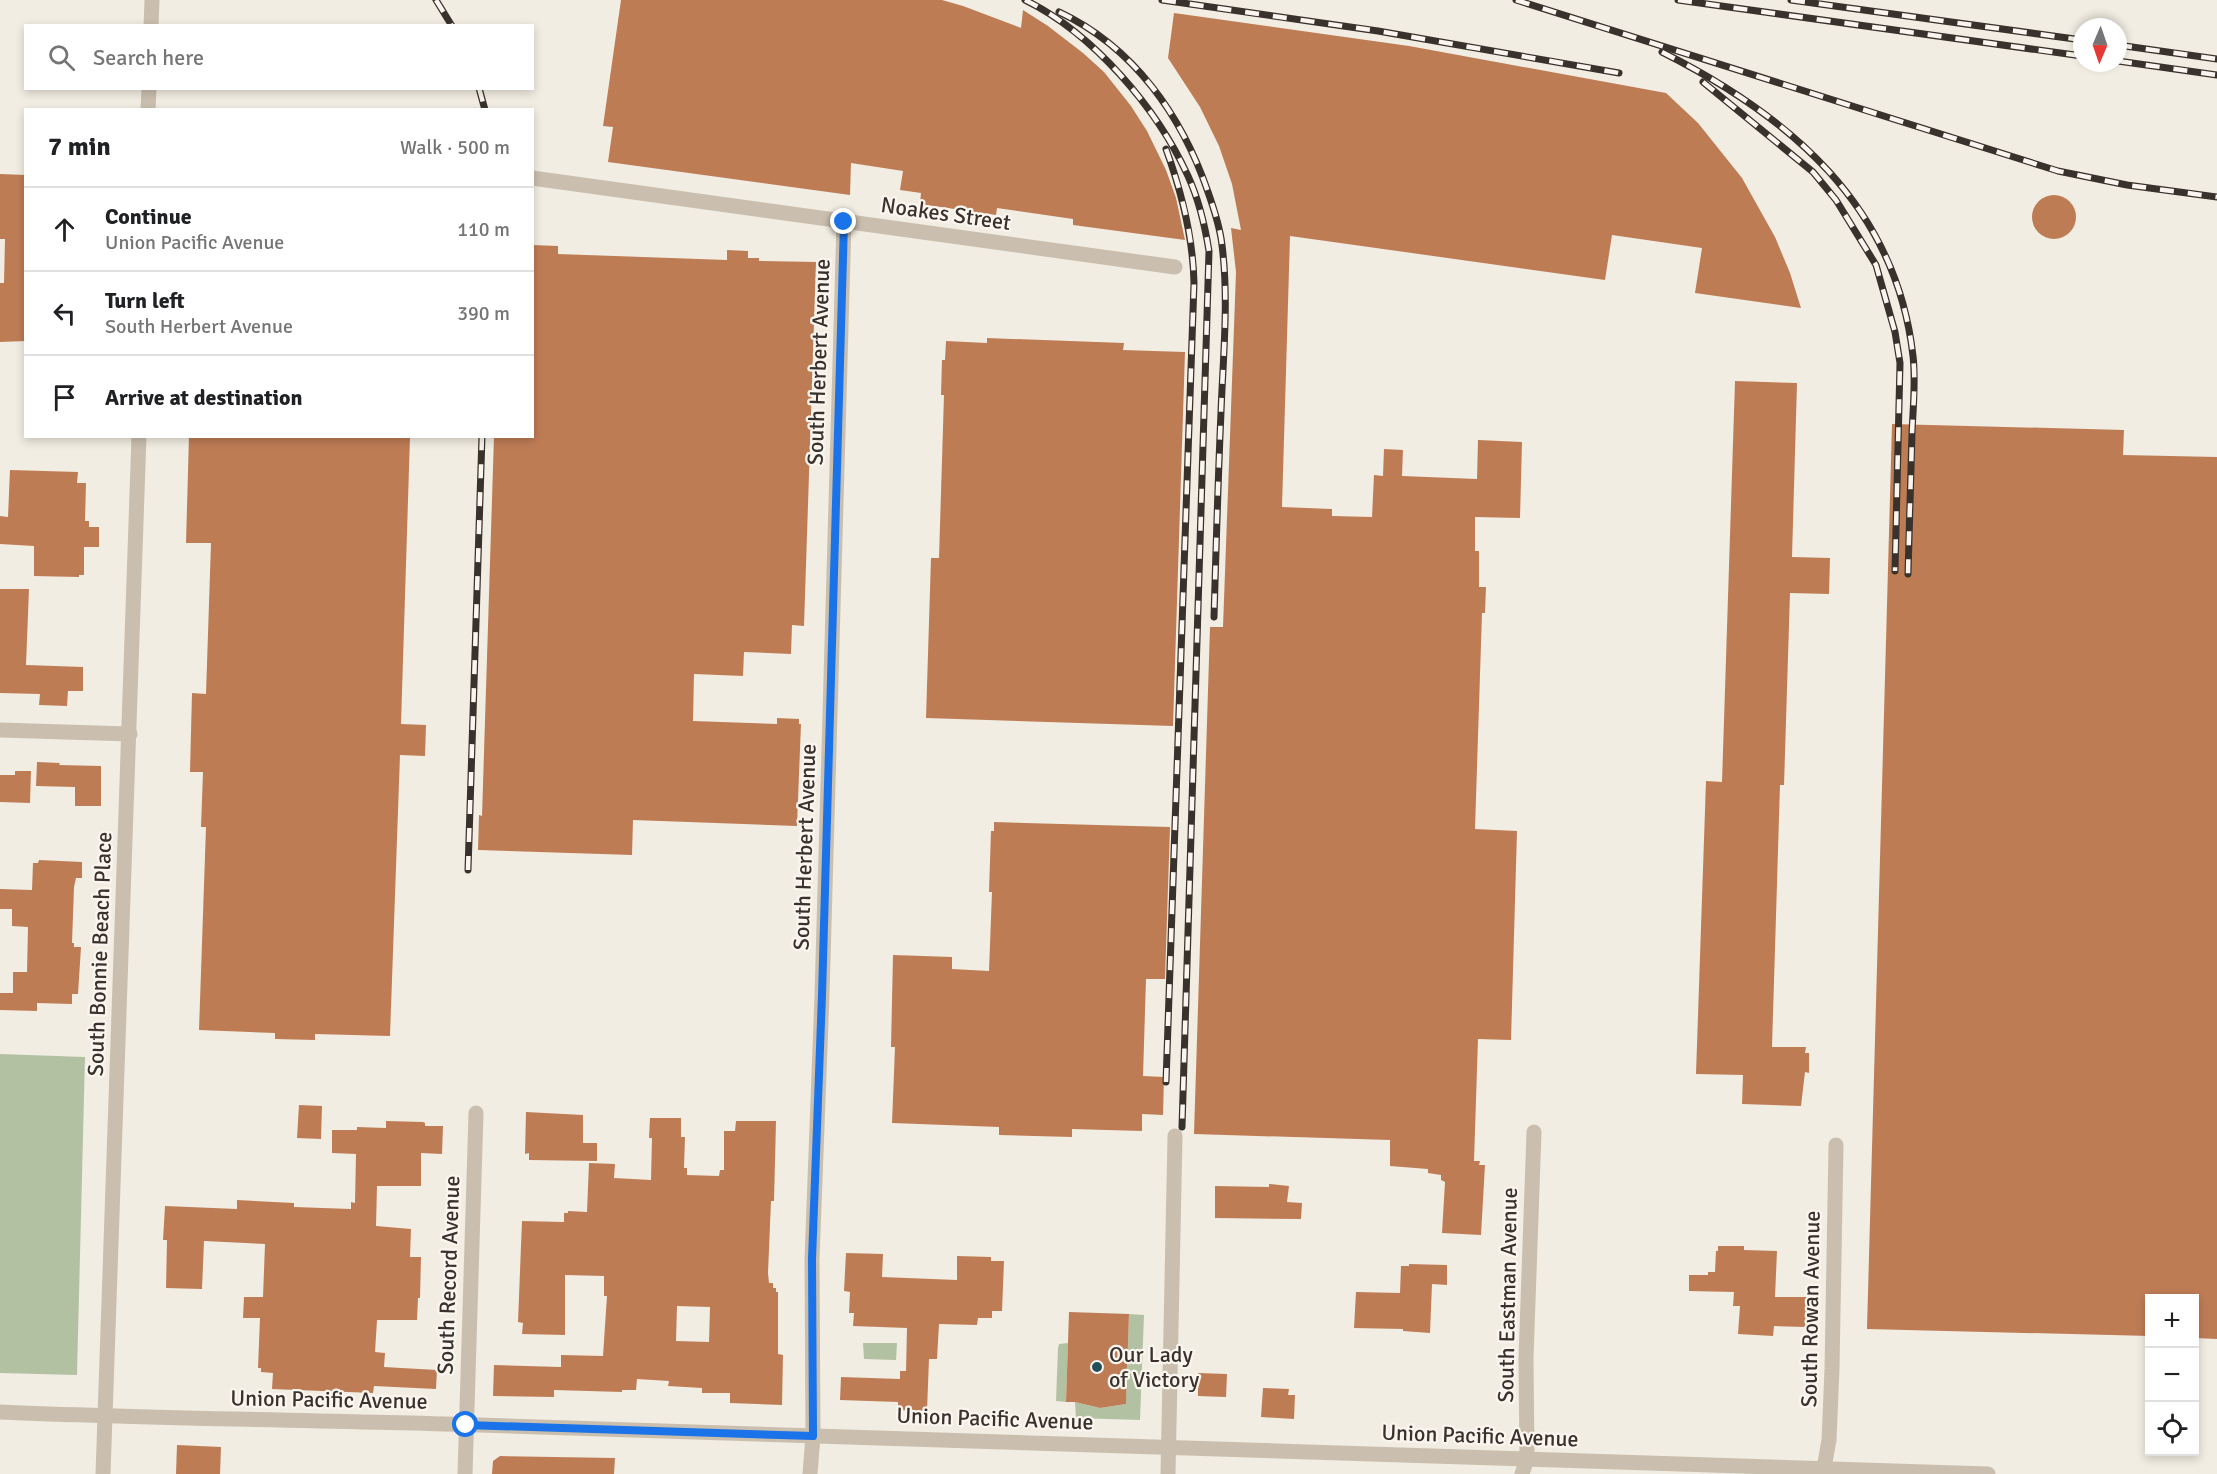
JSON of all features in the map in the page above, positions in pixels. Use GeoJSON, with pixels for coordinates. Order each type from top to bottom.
{"type":"FeatureCollection","features":[{"type":"Feature","properties":{"kind":"street"},"geometry":{"type":"LineString","coordinates":[[151,24],[152,0]]}},
{"type":"Feature","properties":{"kind":"street"},"geometry":{"type":"LineString","coordinates":[[148,108],[149,90]]}},
{"type":"Feature","properties":{"kind":"street","name":"Noakes Street"},"geometry":{"type":"LineString","coordinates":[[534,178],[1175,267]]}},
{"type":"Feature","properties":{"kind":"street","name":"South Herbert Avenue"},"geometry":{"type":"LineString","coordinates":[[810,1474],[813,1436],[812,1259],[822,995],[844,222]]}},
{"type":"Feature","properties":{"kind":"street","name":"South Bonnie Beach Place"},"geometry":{"type":"LineString","coordinates":[[103,1474],[139,438]]}},
{"type":"Feature","properties":{"kind":"street"},"geometry":{"type":"LineString","coordinates":[[0,730],[130,734]]}},
{"type":"Feature","properties":{"kind":"street","name":"South Record Avenue"},"geometry":{"type":"LineString","coordinates":[[465,1474],[476,1113]]}},
{"type":"Feature","properties":{"kind":"street","name":"South Eastman Avenue"},"geometry":{"type":"LineString","coordinates":[[1533,1474],[1525,1467],[1526,1358],[1534,1132]]}},
{"type":"Feature","properties":{"kind":"street"},"geometry":{"type":"LineString","coordinates":[[1168,1474],[1175,1136]]}},
{"type":"Feature","properties":{"kind":"street","name":"South Rowan Avenue"},"geometry":{"type":"LineString","coordinates":[[1823,1471],[1829,1440],[1832,1369],[1836,1145]]}},
{"type":"Feature","properties":{"kind":"street","name":"Union Pacific Avenue"},"geometry":{"type":"LineString","coordinates":[[0,1412],[105,1417],[466,1425],[1170,1447],[1525,1467],[1988,1474]]}},
{"type":"Feature","properties":{"kind":"green space"},"geometry":{"type":"Polygon","coordinates":[[[0,1054],[85,1057],[77,1375],[0,1373],[0,1054]]]}},
{"type":"Feature","properties":{"kind":"green space"},"geometry":{"type":"Polygon","coordinates":[[[1129,1314],[1144,1315],[1140,1420],[1076,1418],[1075,1402],[1100,1408],[1126,1404],[1129,1314]]]}},
{"type":"Feature","properties":{"kind":"green space"},"geometry":{"type":"Polygon","coordinates":[[[863,1343],[897,1343],[896,1360],[864,1359],[863,1343]]]}},
{"type":"Feature","properties":{"kind":"green space"},"geometry":{"type":"Polygon","coordinates":[[[1068,1343],[1066,1402],[1056,1401],[1058,1348],[1059,1344],[1068,1343]]]}},
{"type":"Feature","properties":{"kind":"building"},"geometry":{"type":"Polygon","coordinates":[[[621,0],[942,0],[1021,28],[1023,10],[1083,53],[1104,72],[1131,106],[1147,131],[1166,170],[1176,198],[1185,240],[1073,225],[1073,219],[997,208],[996,215],[920,204],[921,193],[900,190],[903,171],[851,163],[850,195],[608,162],[613,127],[603,126],[621,0]]]}},
{"type":"Feature","properties":{"kind":"building"},"geometry":{"type":"Polygon","coordinates":[[[1174,13],[1409,46],[1666,93],[1698,123],[1742,178],[1775,237],[1801,308],[1695,293],[1702,248],[1612,235],[1605,280],[1290,236],[1282,507],[1332,509],[1332,516],[1372,517],[1374,475],[1383,476],[1384,449],[1403,450],[1402,476],[1477,479],[1478,440],[1522,442],[1520,518],[1475,517],[1475,551],[1479,551],[1479,587],[1486,587],[1485,613],[1482,613],[1475,829],[1517,831],[1511,1040],[1478,1039],[1474,1161],[1480,1161],[1479,1165],[1485,1165],[1481,1235],[1442,1233],[1445,1182],[1441,1180],[1441,1175],[1428,1173],[1428,1169],[1390,1166],[1390,1140],[1194,1134],[1210,627],[1223,627],[1236,272],[1231,228],[1241,230],[1232,184],[1219,146],[1200,107],[1168,58],[1174,13]]]}},
{"type":"Feature","properties":{"kind":"building"},"geometry":{"type":"Polygon","coordinates":[[[0,174],[24,175],[24,341],[0,342],[0,283],[4,283],[5,239],[0,239],[0,174]]]}},
{"type":"Feature","properties":{"kind":"building"},"geometry":{"type":"Polygon","coordinates":[[[2054,195],[2069,202],[2076,217],[2069,232],[2054,239],[2039,232],[2032,217],[2039,202],[2054,195]]]}},
{"type":"Feature","properties":{"kind":"building"},"geometry":{"type":"Polygon","coordinates":[[[534,245],[558,246],[558,254],[727,260],[727,250],[748,251],[748,258],[759,258],[759,261],[816,262],[804,626],[792,625],[791,654],[744,652],[743,676],[694,674],[693,721],[777,724],[777,718],[799,719],[799,724],[801,724],[797,826],[633,820],[632,855],[478,850],[479,815],[482,816],[494,438],[534,438],[534,245]]]}},
{"type":"Feature","properties":{"kind":"building"},"geometry":{"type":"Polygon","coordinates":[[[987,338],[1124,343],[1123,350],[1185,352],[1173,726],[926,718],[931,558],[939,558],[944,395],[941,395],[942,360],[945,360],[946,341],[987,343],[987,338]]]}},
{"type":"Feature","properties":{"kind":"building"},"geometry":{"type":"Polygon","coordinates":[[[1735,381],[1797,383],[1792,557],[1830,558],[1829,594],[1790,593],[1784,785],[1780,785],[1772,1047],[1806,1047],[1805,1053],[1809,1053],[1809,1073],[1805,1072],[1801,1106],[1742,1104],[1743,1075],[1696,1074],[1706,781],[1722,782],[1735,381]]]}},
{"type":"Feature","properties":{"kind":"building"},"geometry":{"type":"Polygon","coordinates":[[[1892,424],[2124,430],[2123,455],[2217,457],[2217,1339],[2199,1338],[2199,1294],[2145,1294],[2145,1336],[1867,1329],[1892,424]]]}},
{"type":"Feature","properties":{"kind":"building"},"geometry":{"type":"Polygon","coordinates":[[[189,438],[410,438],[401,724],[426,725],[425,756],[400,755],[390,1036],[315,1034],[315,1040],[275,1039],[275,1033],[199,1030],[206,827],[201,827],[203,772],[190,772],[192,693],[206,694],[211,543],[186,543],[189,438]]]}},
{"type":"Feature","properties":{"kind":"building"},"geometry":{"type":"Polygon","coordinates":[[[10,470],[78,472],[77,483],[86,483],[85,521],[89,521],[89,527],[99,527],[99,547],[84,547],[84,575],[79,575],[79,577],[34,576],[34,546],[0,544],[0,516],[8,517],[10,470]]]}},
{"type":"Feature","properties":{"kind":"building"},"geometry":{"type":"Polygon","coordinates":[[[0,589],[29,589],[26,665],[83,667],[83,691],[68,691],[67,706],[39,705],[40,694],[0,693],[0,589]]]}},
{"type":"Feature","properties":{"kind":"building"},"geometry":{"type":"Polygon","coordinates":[[[37,762],[101,766],[101,806],[75,806],[75,787],[36,786],[37,762]]]}},
{"type":"Feature","properties":{"kind":"building"},"geometry":{"type":"Polygon","coordinates":[[[15,771],[31,771],[30,803],[0,802],[0,775],[15,775],[15,771]]]}},
{"type":"Feature","properties":{"kind":"building"},"geometry":{"type":"Polygon","coordinates":[[[994,822],[1170,827],[1165,979],[1146,979],[1143,1076],[1164,1077],[1163,1115],[1142,1114],[1142,1131],[1072,1129],[1072,1137],[999,1135],[999,1127],[892,1123],[895,1047],[891,1047],[893,955],[952,957],[952,969],[989,971],[992,892],[989,892],[991,831],[994,831],[994,822]]]}},
{"type":"Feature","properties":{"kind":"building"},"geometry":{"type":"Polygon","coordinates":[[[39,860],[82,862],[82,878],[76,878],[74,887],[72,943],[74,947],[81,947],[78,994],[72,994],[72,1004],[37,1003],[37,1011],[0,1010],[0,993],[13,993],[13,972],[27,972],[28,927],[12,926],[12,909],[0,909],[0,889],[32,890],[33,863],[38,863],[39,860]]]}},
{"type":"Feature","properties":{"kind":"building"},"geometry":{"type":"Polygon","coordinates":[[[299,1105],[322,1106],[321,1139],[297,1138],[299,1105]]]}},
{"type":"Feature","properties":{"kind":"building"},"geometry":{"type":"Polygon","coordinates":[[[526,1112],[583,1115],[583,1143],[597,1143],[597,1161],[529,1160],[529,1153],[525,1154],[526,1112]]]}},
{"type":"Feature","properties":{"kind":"building"},"geometry":{"type":"Polygon","coordinates":[[[650,1118],[681,1118],[681,1137],[685,1137],[684,1168],[687,1168],[687,1175],[719,1176],[720,1170],[724,1170],[724,1131],[735,1131],[736,1121],[776,1121],[774,1201],[771,1201],[768,1273],[769,1283],[773,1283],[773,1288],[776,1288],[778,1292],[778,1354],[783,1355],[782,1405],[730,1403],[730,1393],[702,1393],[702,1388],[668,1386],[669,1381],[637,1379],[636,1390],[622,1390],[622,1392],[554,1390],[554,1397],[493,1396],[494,1365],[561,1367],[561,1355],[603,1356],[607,1296],[604,1296],[604,1276],[565,1275],[565,1335],[522,1334],[523,1323],[518,1322],[522,1221],[564,1222],[564,1213],[568,1211],[587,1212],[589,1163],[615,1164],[614,1178],[651,1180],[652,1138],[649,1138],[650,1118]],[[677,1306],[676,1341],[709,1342],[710,1307],[677,1306]]]}},
{"type":"Feature","properties":{"kind":"building"},"geometry":{"type":"Polygon","coordinates":[[[386,1121],[423,1122],[425,1126],[443,1126],[442,1154],[421,1153],[421,1186],[377,1186],[376,1226],[411,1229],[410,1257],[421,1257],[417,1320],[377,1320],[375,1352],[385,1353],[384,1367],[437,1370],[436,1389],[374,1386],[373,1393],[272,1389],[273,1373],[261,1372],[261,1368],[258,1368],[260,1318],[243,1318],[244,1297],[263,1297],[265,1244],[204,1241],[202,1289],[166,1288],[167,1240],[163,1240],[165,1206],[237,1209],[237,1200],[294,1203],[294,1207],[351,1209],[351,1202],[355,1203],[356,1154],[332,1153],[332,1130],[357,1130],[357,1127],[386,1128],[386,1121]]]}},
{"type":"Feature","properties":{"kind":"building"},"geometry":{"type":"Polygon","coordinates":[[[1269,1184],[1289,1186],[1287,1202],[1302,1203],[1301,1219],[1215,1218],[1215,1186],[1269,1187],[1269,1184]]]}},
{"type":"Feature","properties":{"kind":"building"},"geometry":{"type":"Polygon","coordinates":[[[1718,1246],[1744,1246],[1744,1250],[1777,1251],[1775,1297],[1807,1297],[1806,1327],[1774,1326],[1773,1336],[1738,1334],[1740,1306],[1733,1306],[1734,1292],[1689,1291],[1689,1275],[1708,1275],[1708,1272],[1715,1272],[1718,1246]]]}},
{"type":"Feature","properties":{"kind":"building"},"geometry":{"type":"Polygon","coordinates":[[[846,1253],[883,1254],[882,1277],[957,1280],[957,1256],[991,1257],[991,1261],[1004,1261],[1002,1311],[992,1311],[992,1318],[978,1318],[977,1325],[939,1324],[937,1359],[929,1359],[927,1411],[898,1410],[898,1402],[840,1400],[841,1377],[900,1379],[900,1371],[906,1371],[907,1328],[853,1326],[854,1313],[849,1313],[850,1292],[844,1291],[846,1253]]]}},
{"type":"Feature","properties":{"kind":"building"},"geometry":{"type":"Polygon","coordinates":[[[1409,1264],[1447,1265],[1447,1285],[1432,1284],[1430,1333],[1403,1331],[1403,1329],[1354,1328],[1356,1292],[1400,1293],[1401,1266],[1409,1266],[1409,1264]]]}},
{"type":"Feature","properties":{"kind":"building","name":"Our Lady of Victory"},"geometry":{"type":"Polygon","coordinates":[[[1069,1312],[1129,1314],[1126,1404],[1100,1408],[1066,1402],[1069,1312]]]}},
{"type":"Feature","properties":{"kind":"building"},"geometry":{"type":"Polygon","coordinates":[[[1198,1373],[1227,1374],[1226,1397],[1198,1396],[1198,1373]]]}},
{"type":"Feature","properties":{"kind":"building"},"geometry":{"type":"Polygon","coordinates":[[[1263,1388],[1289,1389],[1288,1395],[1295,1395],[1294,1419],[1261,1417],[1263,1388]]]}},
{"type":"Feature","properties":{"kind":"building"},"geometry":{"type":"Polygon","coordinates":[[[177,1445],[221,1447],[220,1474],[176,1474],[177,1445]]]}},
{"type":"Feature","properties":{"kind":"building"},"geometry":{"type":"Polygon","coordinates":[[[500,1456],[615,1458],[614,1474],[492,1474],[493,1461],[500,1456]]]}},
{"type":"Feature","properties":{"kind":"railway"},"geometry":{"type":"LineString","coordinates":[[436,0],[451,24]]}},
{"type":"Feature","properties":{"kind":"railway"},"geometry":{"type":"LineString","coordinates":[[1025,0],[1075,32],[1098,52],[1141,99],[1175,150],[1188,176],[1201,213],[1209,251],[1182,1127]]}},
{"type":"Feature","properties":{"kind":"railway"},"geometry":{"type":"LineString","coordinates":[[1162,0],[1378,31],[1619,73]]}},
{"type":"Feature","properties":{"kind":"railway"},"geometry":{"type":"LineString","coordinates":[[1516,0],[2058,171],[2127,185],[2217,197]]}},
{"type":"Feature","properties":{"kind":"railway"},"geometry":{"type":"LineString","coordinates":[[1678,0],[2073,55]]}},
{"type":"Feature","properties":{"kind":"railway"},"geometry":{"type":"LineString","coordinates":[[1791,0],[2073,39]]}},
{"type":"Feature","properties":{"kind":"railway"},"geometry":{"type":"LineString","coordinates":[[1059,12],[1110,44],[1152,87],[1169,111],[1197,164],[1218,225],[1224,266],[1225,308],[1214,617]]}},
{"type":"Feature","properties":{"kind":"railway"},"geometry":{"type":"LineString","coordinates":[[2127,46],[2217,59]]}},
{"type":"Feature","properties":{"kind":"railway"},"geometry":{"type":"LineString","coordinates":[[1662,52],[1709,77],[1752,105],[1793,136],[1829,171],[1860,210],[1884,254],[1903,302],[1914,365],[1908,574]]}},
{"type":"Feature","properties":{"kind":"railway"},"geometry":{"type":"LineString","coordinates":[[2127,62],[2217,75]]}},
{"type":"Feature","properties":{"kind":"railway"},"geometry":{"type":"LineString","coordinates":[[1703,82],[1813,172],[1836,200],[1876,265],[1895,332],[1900,363],[1895,571]]}},
{"type":"Feature","properties":{"kind":"railway"},"geometry":{"type":"LineString","coordinates":[[480,90],[484,108]]}},
{"type":"Feature","properties":{"kind":"railway"},"geometry":{"type":"LineString","coordinates":[[1166,149],[1186,215],[1194,283],[1166,1082]]}},
{"type":"Feature","properties":{"kind":"railway"},"geometry":{"type":"LineString","coordinates":[[468,870],[482,438]]}},
{"type":"Feature","properties":{"kind":"place","name":"Our Lady of Victory"},"geometry":{"type":"Point","coordinates":[1097,1367]}},
{"type":"Feature","properties":{"kind":"route"},"geometry":{"type":"LineString","coordinates":[[466,1425],[813,1436],[812,1259],[822,995],[844,222]]}}]}
